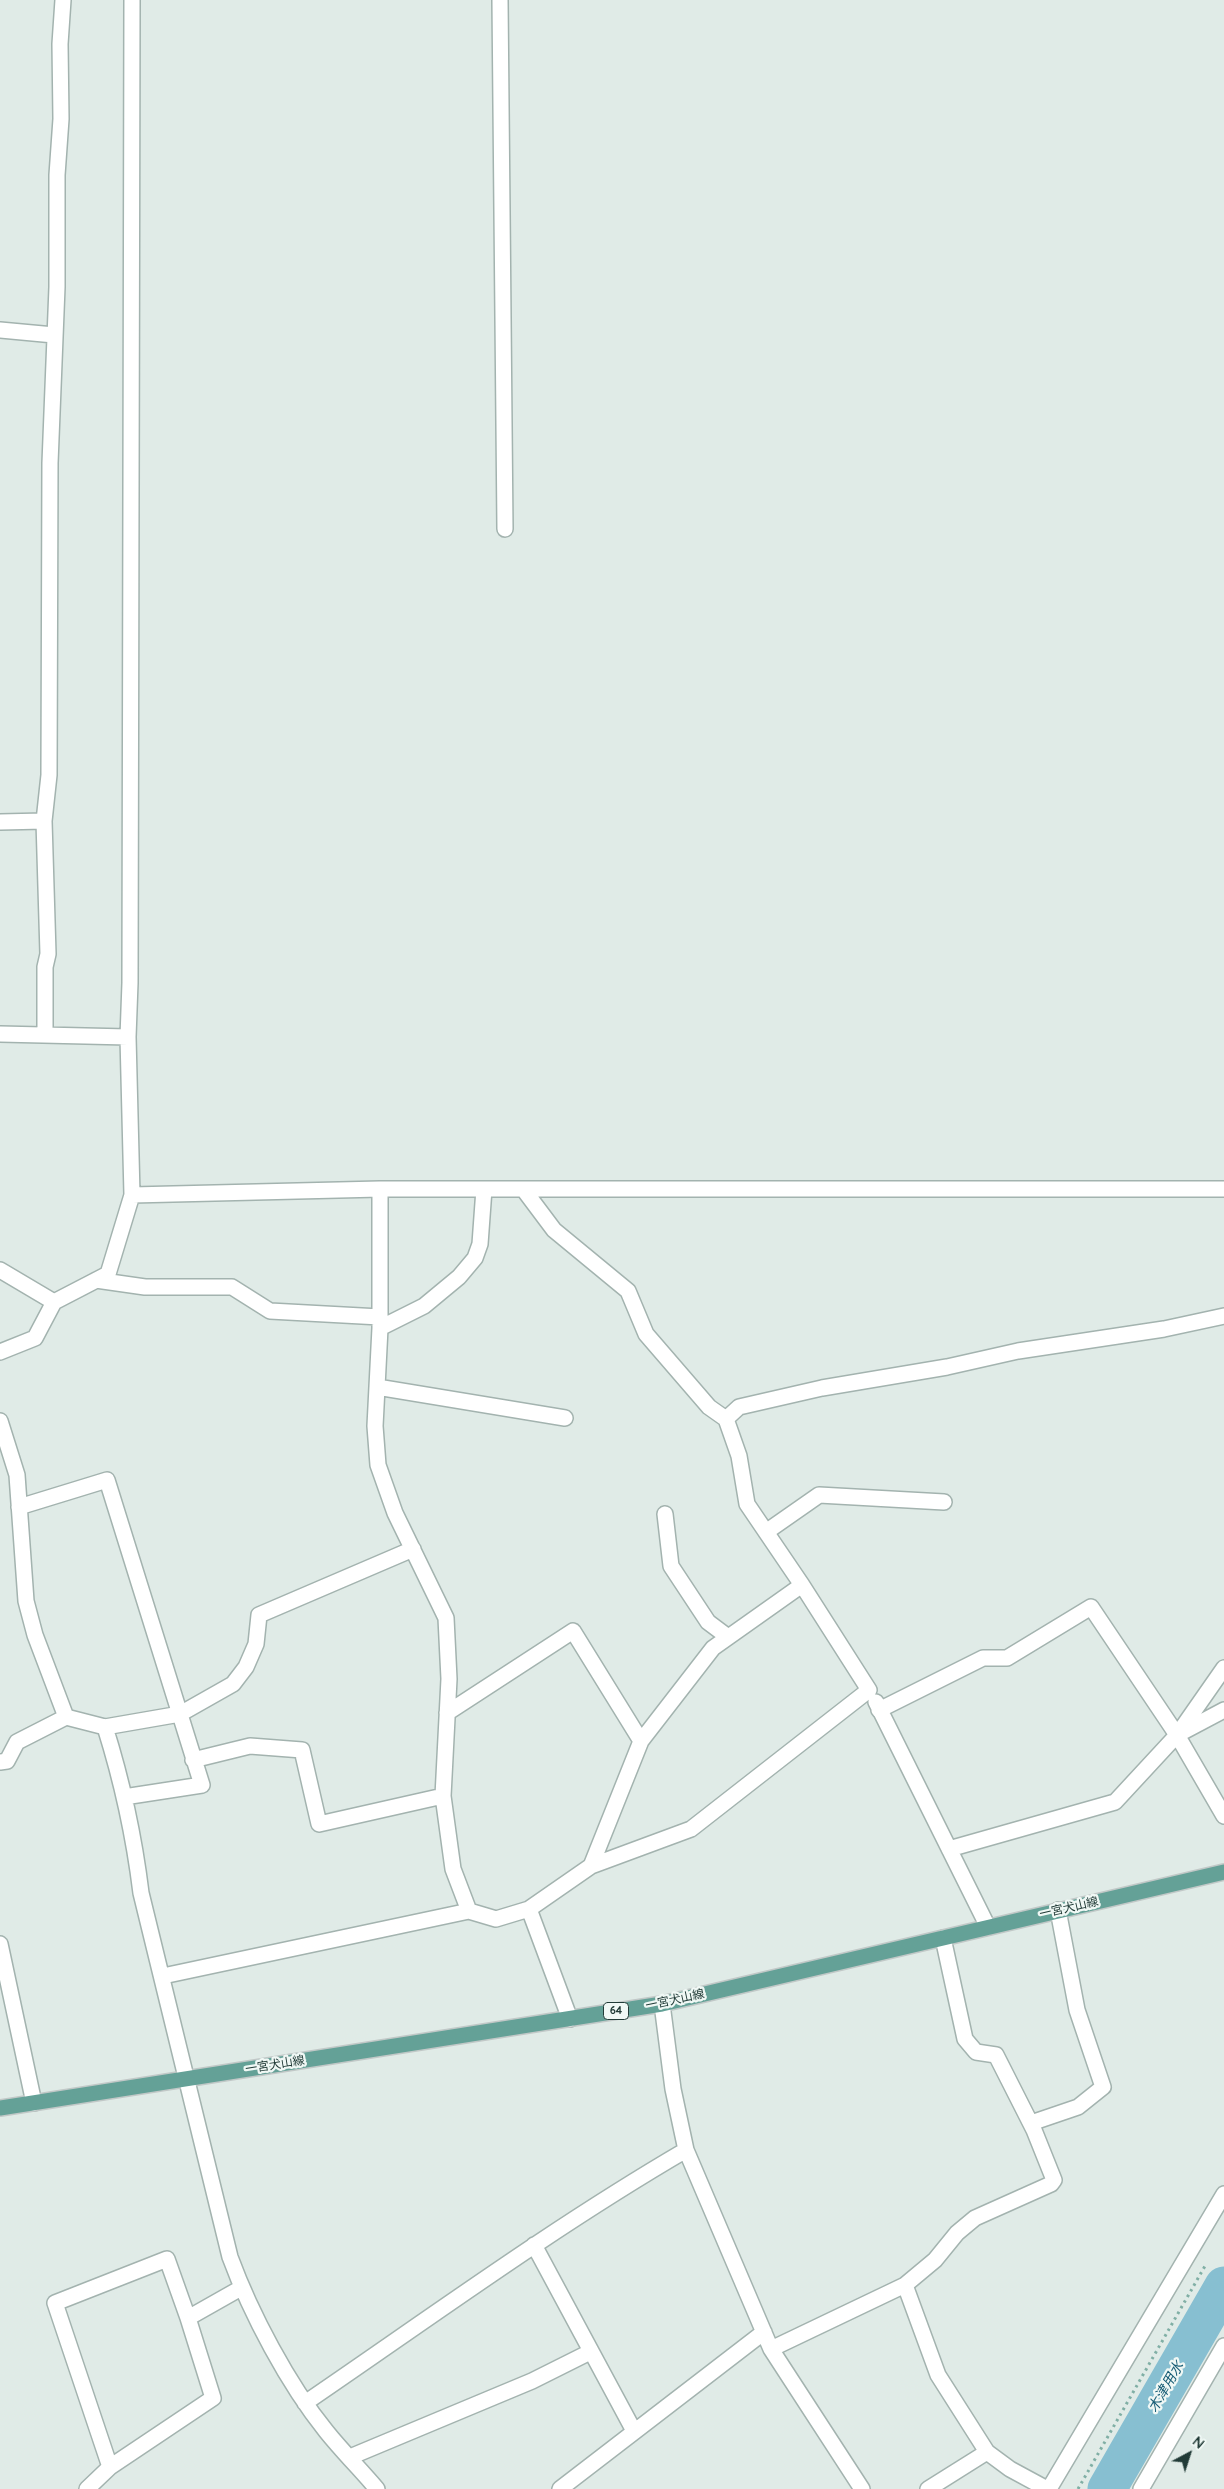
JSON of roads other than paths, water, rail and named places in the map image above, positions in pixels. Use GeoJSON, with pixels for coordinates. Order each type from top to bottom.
{"type":"FeatureCollection","features":[{"type":"Feature","properties":{"kind":"main road","name":"一宮犬山線"},"geometry":{"type":"LineString","coordinates":[[0,2108],[662,2004],[1224,1872]]}},
{"type":"Feature","properties":{"kind":"street"},"geometry":{"type":"LineString","coordinates":[[45,1034],[45,967],[48,954],[44,822],[48,775],[50,464],[57,287],[57,175],[61,119],[60,44],[63,0]]}},
{"type":"Feature","properties":{"kind":"street"},"geometry":{"type":"LineString","coordinates":[[0,1352],[35,1338],[54,1302],[108,1274],[132,1195],[128,1037],[130,953],[132,0]]}},
{"type":"Feature","properties":{"kind":"street"},"geometry":{"type":"LineString","coordinates":[[500,0],[505,529]]}},
{"type":"Feature","properties":{"kind":"street"},"geometry":{"type":"LineString","coordinates":[[0,330],[54,335]]}},
{"type":"Feature","properties":{"kind":"street"},"geometry":{"type":"LineString","coordinates":[[0,822],[44,822]]}},
{"type":"Feature","properties":{"kind":"street"},"geometry":{"type":"LineString","coordinates":[[0,1034],[128,1037]]}},
{"type":"Feature","properties":{"kind":"street"},"geometry":{"type":"LineString","coordinates":[[132,1195],[380,1189],[1224,1189]]}},
{"type":"Feature","properties":{"kind":"street"},"geometry":{"type":"LineString","coordinates":[[380,1189],[380,1323],[375,1426],[378,1465],[395,1513],[446,1618],[449,1679],[444,1796],[453,1869],[469,1911]]}},
{"type":"Feature","properties":{"kind":"street"},"geometry":{"type":"LineString","coordinates":[[96,1280],[145,1287],[232,1287],[270,1311],[380,1323],[424,1306],[459,1277],[475,1258],[480,1244],[484,1190]]}},
{"type":"Feature","properties":{"kind":"street"},"geometry":{"type":"LineString","coordinates":[[524,1190],[554,1230],[628,1291],[646,1334],[709,1407],[726,1419],[739,1456],[747,1504],[802,1585],[869,1690],[988,1927]]}},
{"type":"Feature","properties":{"kind":"street"},"geometry":{"type":"LineString","coordinates":[[0,1270],[54,1302]]}},
{"type":"Feature","properties":{"kind":"street"},"geometry":{"type":"LineString","coordinates":[[726,1419],[739,1407],[822,1388],[947,1367],[1018,1351],[1164,1329],[1224,1316]]}},
{"type":"Feature","properties":{"kind":"street"},"geometry":{"type":"LineString","coordinates":[[377,1387],[566,1418]]}},
{"type":"Feature","properties":{"kind":"street"},"geometry":{"type":"LineString","coordinates":[[0,1421],[16,1475],[26,1601],[35,1635],[66,1717]]}},
{"type":"Feature","properties":{"kind":"street"},"geometry":{"type":"LineString","coordinates":[[19,1507],[107,1480],[202,1785],[124,1797]]}},
{"type":"Feature","properties":{"kind":"street"},"geometry":{"type":"LineString","coordinates":[[766,1532],[819,1495],[944,1502]]}},
{"type":"Feature","properties":{"kind":"street"},"geometry":{"type":"LineString","coordinates":[[665,1514],[671,1566],[708,1622],[728,1637]]}},
{"type":"Feature","properties":{"kind":"street"},"geometry":{"type":"LineString","coordinates":[[0,1762],[7,1761],[17,1742],[66,1717],[104,1727],[180,1714],[233,1684],[246,1667],[256,1644],[259,1615],[413,1549]]}},
{"type":"Feature","properties":{"kind":"street"},"geometry":{"type":"LineString","coordinates":[[592,1866],[641,1741],[713,1648],[802,1585]]}},
{"type":"Feature","properties":{"kind":"street"},"geometry":{"type":"LineString","coordinates":[[880,1710],[983,1658],[1007,1658],[1092,1607],[1177,1734],[1224,1816]]}},
{"type":"Feature","properties":{"kind":"street"},"geometry":{"type":"LineString","coordinates":[[447,1713],[573,1631],[641,1741]]}},
{"type":"Feature","properties":{"kind":"street"},"geometry":{"type":"LineString","coordinates":[[949,1849],[1115,1802],[1177,1734],[1224,1668]]}},
{"type":"Feature","properties":{"kind":"street"},"geometry":{"type":"LineString","coordinates":[[163,1976],[469,1911],[496,1919],[528,1909],[592,1866],[691,1829],[869,1690]]}},
{"type":"Feature","properties":{"kind":"street"},"geometry":{"type":"LineString","coordinates":[[1177,1734],[1224,1710]]}},
{"type":"Feature","properties":{"kind":"street"},"geometry":{"type":"LineString","coordinates":[[104,1727],[134,1836],[142,1893],[188,2078],[191,2102],[230,2257],[241,2288],[305,2403],[327,2432],[377,2489]]}},
{"type":"Feature","properties":{"kind":"street"},"geometry":{"type":"LineString","coordinates":[[193,1760],[250,1746],[302,1750],[318,1824],[444,1796]]}},
{"type":"Feature","properties":{"kind":"street"},"geometry":{"type":"LineString","coordinates":[[528,1909],[570,2019]]}},
{"type":"Feature","properties":{"kind":"street"},"geometry":{"type":"LineString","coordinates":[[1030,2124],[1078,2106],[1103,2087],[1078,2010],[1058,1910]]}},
{"type":"Feature","properties":{"kind":"street"},"geometry":{"type":"LineString","coordinates":[[770,2349],[905,2285],[935,2260],[957,2233],[974,2218],[1051,2184],[1054,2180],[1030,2124],[996,2055],[976,2052],[965,2039],[943,1938]]}},
{"type":"Feature","properties":{"kind":"street"},"geometry":{"type":"LineString","coordinates":[[0,1944],[4,1988],[34,2103]]}},
{"type":"Feature","properties":{"kind":"street"},"geometry":{"type":"LineString","coordinates":[[662,2004],[673,2088],[686,2150],[770,2349],[862,2489]]}},
{"type":"Feature","properties":{"kind":"street"},"geometry":{"type":"LineString","coordinates":[[305,2403],[534,2245],[622,2188],[686,2150]]}},
{"type":"Feature","properties":{"kind":"street"},"geometry":{"type":"LineString","coordinates":[[905,2285],[938,2375],[987,2452],[1010,2469],[1048,2489],[1224,2194]]}},
{"type":"Feature","properties":{"kind":"street"},"geometry":{"type":"LineString","coordinates":[[534,2245],[634,2431]]}},
{"type":"Feature","properties":{"kind":"street"},"geometry":{"type":"LineString","coordinates":[[87,2489],[110,2467],[213,2398],[167,2259],[55,2304],[110,2467]]}},
{"type":"Feature","properties":{"kind":"street"},"geometry":{"type":"LineString","coordinates":[[188,2318],[241,2288]]}},
{"type":"Feature","properties":{"kind":"street"},"geometry":{"type":"LineString","coordinates":[[560,2489],[764,2332]]}},
{"type":"Feature","properties":{"kind":"street"},"geometry":{"type":"LineString","coordinates":[[1141,2489],[1224,2346]]}},
{"type":"Feature","properties":{"kind":"street"},"geometry":{"type":"LineString","coordinates":[[350,2457],[532,2381],[590,2352]]}},
{"type":"Feature","properties":{"kind":"street"},"geometry":{"type":"LineString","coordinates":[[928,2489],[987,2452]]}},
{"type":"Feature","properties":{"kind":"waterway","name":"木津用水"},"geometry":{"type":"LineString","coordinates":[[1107,2489],[1224,2286]]}}]}
